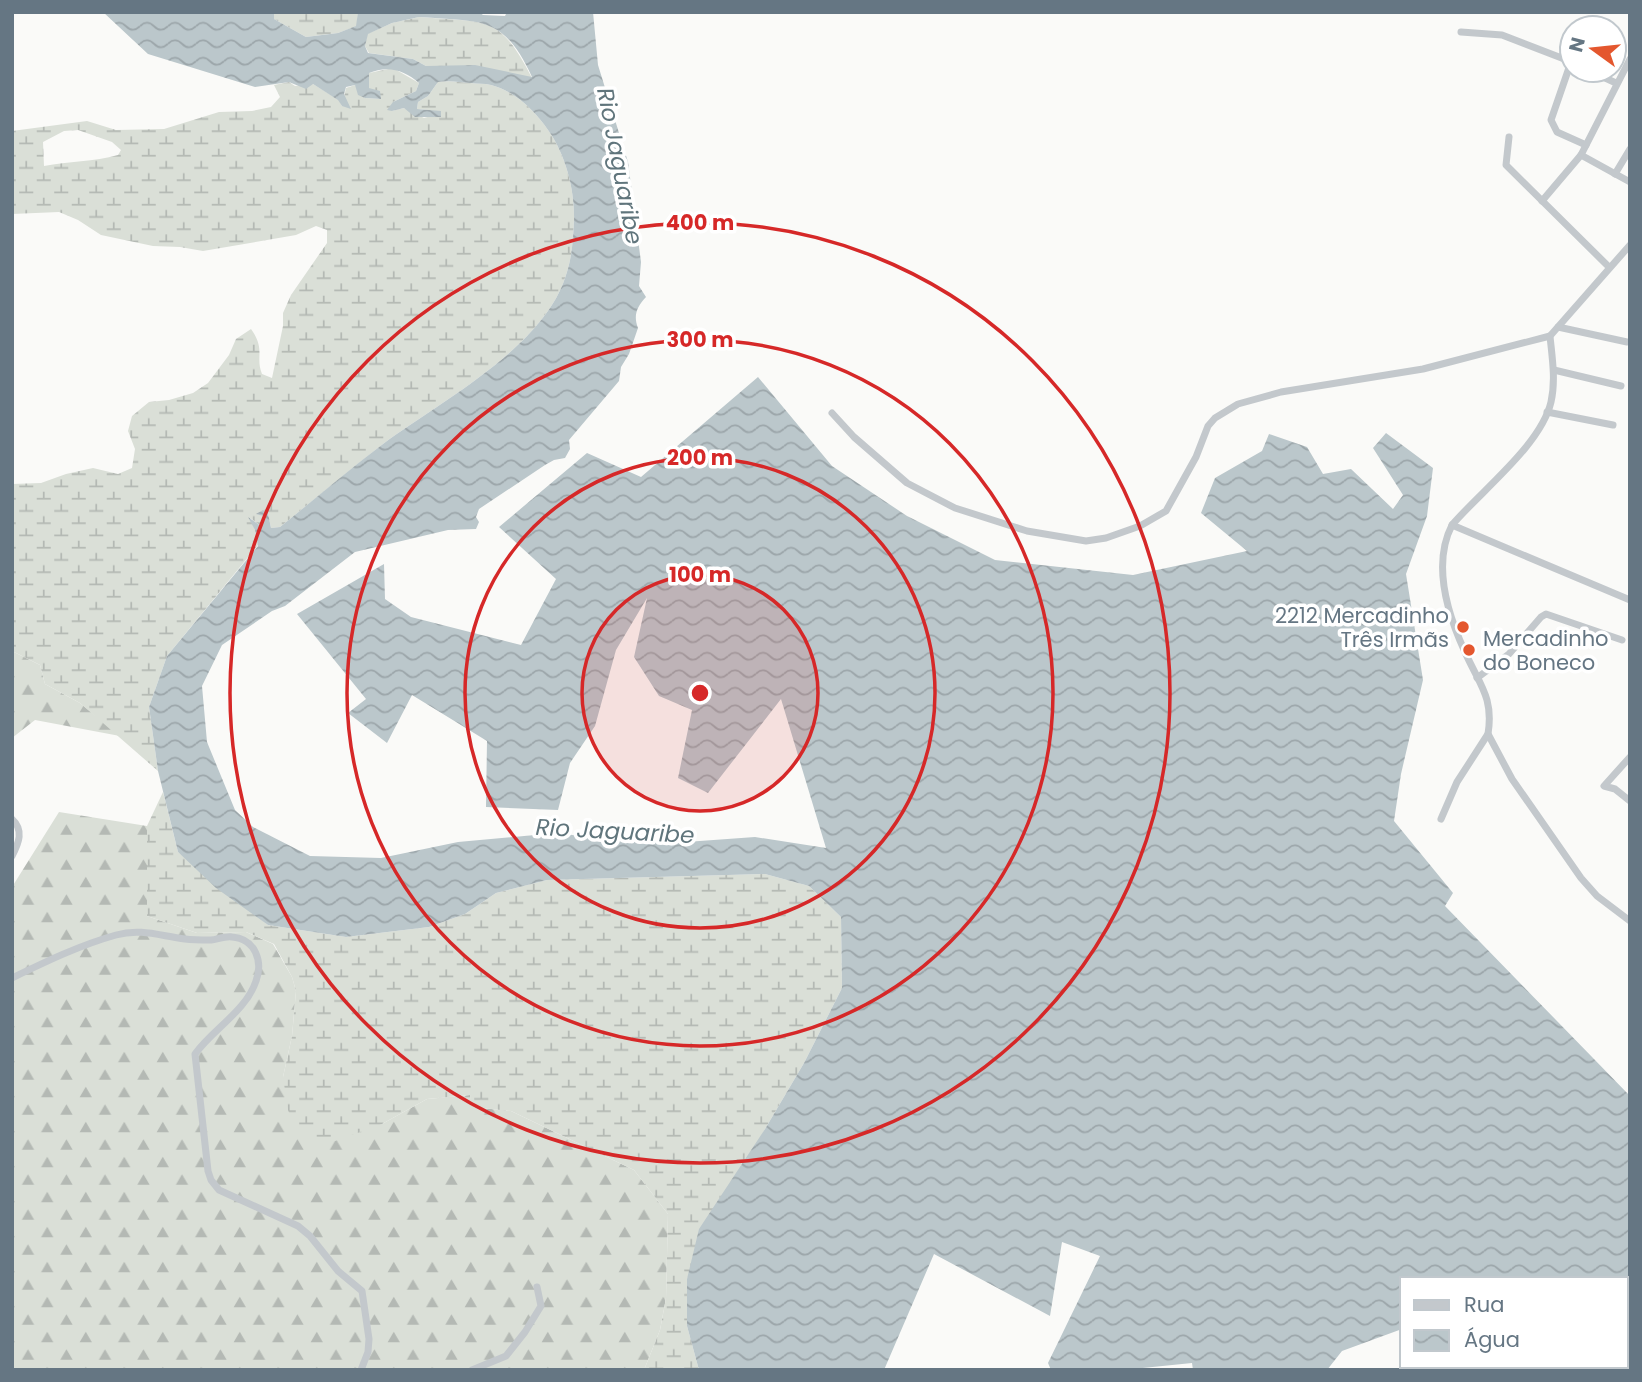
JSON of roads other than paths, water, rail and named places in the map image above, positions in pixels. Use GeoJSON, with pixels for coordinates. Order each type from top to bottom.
{"type":"FeatureCollection","features":[{"type":"Feature","properties":{"kind":"street"},"geometry":{"type":"LineString","coordinates":[[1461,32],[1502,36],[1558,57]]}},
{"type":"Feature","properties":{"kind":"street"},"geometry":{"type":"LineString","coordinates":[[1564,84],[1551,120],[1557,132],[1586,145]]}},
{"type":"Feature","properties":{"kind":"street"},"geometry":{"type":"LineString","coordinates":[[1542,201],[1581,155],[1616,84]]}},
{"type":"Feature","properties":{"kind":"street"},"geometry":{"type":"LineString","coordinates":[[1509,137],[1506,164],[1609,267]]}},
{"type":"Feature","properties":{"kind":"street"},"geometry":{"type":"LineString","coordinates":[[1615,174],[1630,149]]}},
{"type":"Feature","properties":{"kind":"street"},"geometry":{"type":"LineString","coordinates":[[1581,155],[1630,182]]}},
{"type":"Feature","properties":{"kind":"street"},"geometry":{"type":"LineString","coordinates":[[832,413],[854,437],[908,483],[955,508],[1027,530],[1086,541],[1106,538],[1140,526],[1166,510],[1191,467],[1208,426],[1215,418],[1238,404],[1281,392],[1423,369],[1550,336],[1630,244]]}},
{"type":"Feature","properties":{"kind":"street"},"geometry":{"type":"LineString","coordinates":[[1558,327],[1627,342]]}},
{"type":"Feature","properties":{"kind":"street"},"geometry":{"type":"LineString","coordinates":[[1441,819],[1457,782],[1488,734],[1489,701],[1455,627],[1443,574],[1441,555],[1444,540],[1452,525],[1529,443],[1548,412],[1554,370],[1550,336]]}},
{"type":"Feature","properties":{"kind":"street"},"geometry":{"type":"LineString","coordinates":[[1554,370],[1621,386]]}},
{"type":"Feature","properties":{"kind":"street"},"geometry":{"type":"LineString","coordinates":[[1548,412],[1613,425]]}},
{"type":"Feature","properties":{"kind":"street"},"geometry":{"type":"LineString","coordinates":[[1452,525],[1630,600]]}},
{"type":"Feature","properties":{"kind":"street"},"geometry":{"type":"LineString","coordinates":[[1477,678],[1509,654],[1546,614],[1622,640]]}},
{"type":"Feature","properties":{"kind":"street"},"geometry":{"type":"LineString","coordinates":[[1488,734],[1512,779],[1581,877],[1597,896],[1630,921]]}},
{"type":"Feature","properties":{"kind":"street"},"geometry":{"type":"LineString","coordinates":[[1630,757],[1604,786],[1615,789],[1630,801]]}},
{"type":"Feature","properties":{"kind":"street"},"geometry":{"type":"LineString","coordinates":[[12,819],[19,828],[20,835],[12,856]]}},
{"type":"Feature","properties":{"kind":"street"},"geometry":{"type":"LineString","coordinates":[[12,978],[90,943],[135,931],[184,939],[212,940],[232,937],[244,940],[253,947],[259,964],[251,994],[195,1054],[208,1171],[219,1190],[298,1226],[310,1236],[338,1270],[362,1291],[369,1339],[368,1352],[361,1370]]}},
{"type":"Feature","properties":{"kind":"street"},"geometry":{"type":"LineString","coordinates":[[472,1370],[506,1356],[525,1332],[541,1306],[537,1287]]}},
{"type":"Feature","properties":{"kind":"water","name":"Rio Jaguaribe"},"geometry":{"type":"Polygon","coordinates":[[[103,12],[274,12],[274,19],[306,37],[338,33],[356,26],[358,12],[479,12],[483,15],[505,16],[507,12],[593,12],[598,65],[628,162],[641,262],[639,286],[646,297],[637,311],[638,328],[629,354],[621,367],[619,381],[569,440],[570,449],[565,458],[545,465],[479,509],[476,529],[448,530],[355,552],[285,606],[272,611],[222,645],[202,686],[207,742],[235,810],[253,827],[310,856],[381,858],[458,842],[557,833],[618,841],[672,843],[755,837],[826,848],[781,699],[708,793],[678,778],[692,710],[659,696],[634,657],[647,598],[616,650],[595,726],[570,763],[558,810],[486,807],[487,741],[412,695],[387,743],[348,713],[366,699],[297,614],[384,564],[385,599],[411,617],[521,645],[556,579],[499,527],[587,453],[641,477],[758,377],[832,466],[907,516],[995,560],[1133,575],[1247,551],[1201,513],[1215,478],[1262,451],[1269,434],[1307,447],[1323,474],[1351,469],[1393,509],[1403,495],[1373,448],[1386,433],[1433,468],[1427,516],[1406,574],[1423,680],[1401,774],[1394,821],[1453,893],[1445,906],[1630,1096],[1630,1349],[1628,1277],[1400,1277],[1400,1330],[1342,1351],[1327,1370],[1193,1370],[1192,1363],[1123,1370],[1051,1370],[1048,1363],[1100,1256],[1062,1242],[1050,1316],[934,1254],[884,1370],[699,1370],[687,1326],[687,1279],[699,1229],[765,1129],[804,1063],[842,988],[841,917],[809,886],[765,874],[547,880],[496,893],[465,914],[429,927],[346,937],[268,925],[216,888],[178,852],[158,771],[149,707],[167,656],[258,546],[255,530],[248,517],[261,526],[266,517],[256,514],[263,510],[268,513],[271,528],[280,527],[383,444],[487,372],[535,328],[553,304],[565,278],[573,242],[573,198],[560,151],[531,109],[500,88],[488,84],[438,82],[428,96],[418,102],[417,109],[441,111],[441,117],[415,117],[404,108],[387,110],[393,102],[416,91],[419,83],[396,70],[382,69],[369,73],[369,88],[380,91],[381,99],[358,95],[355,85],[346,87],[344,94],[351,109],[342,106],[338,100],[313,84],[306,89],[289,82],[255,87],[148,54],[103,12]],[[419,17],[392,23],[368,34],[365,46],[368,53],[413,59],[426,66],[475,65],[532,77],[511,42],[488,25],[419,17]]]}},
{"type":"Feature","properties":{"kind":"water"},"geometry":{"type":"Polygon","coordinates":[[[1498,1368],[1588,1368],[1587,1370],[1498,1368]]]}},
{"type":"Feature","properties":{"kind":"place","name":"2212 Mercadinho Três Irmãs"},"geometry":{"type":"Point","coordinates":[1463,627]}},
{"type":"Feature","properties":{"kind":"place","name":"Mercadinho do Boneco"},"geometry":{"type":"Point","coordinates":[1469,650]}}]}
